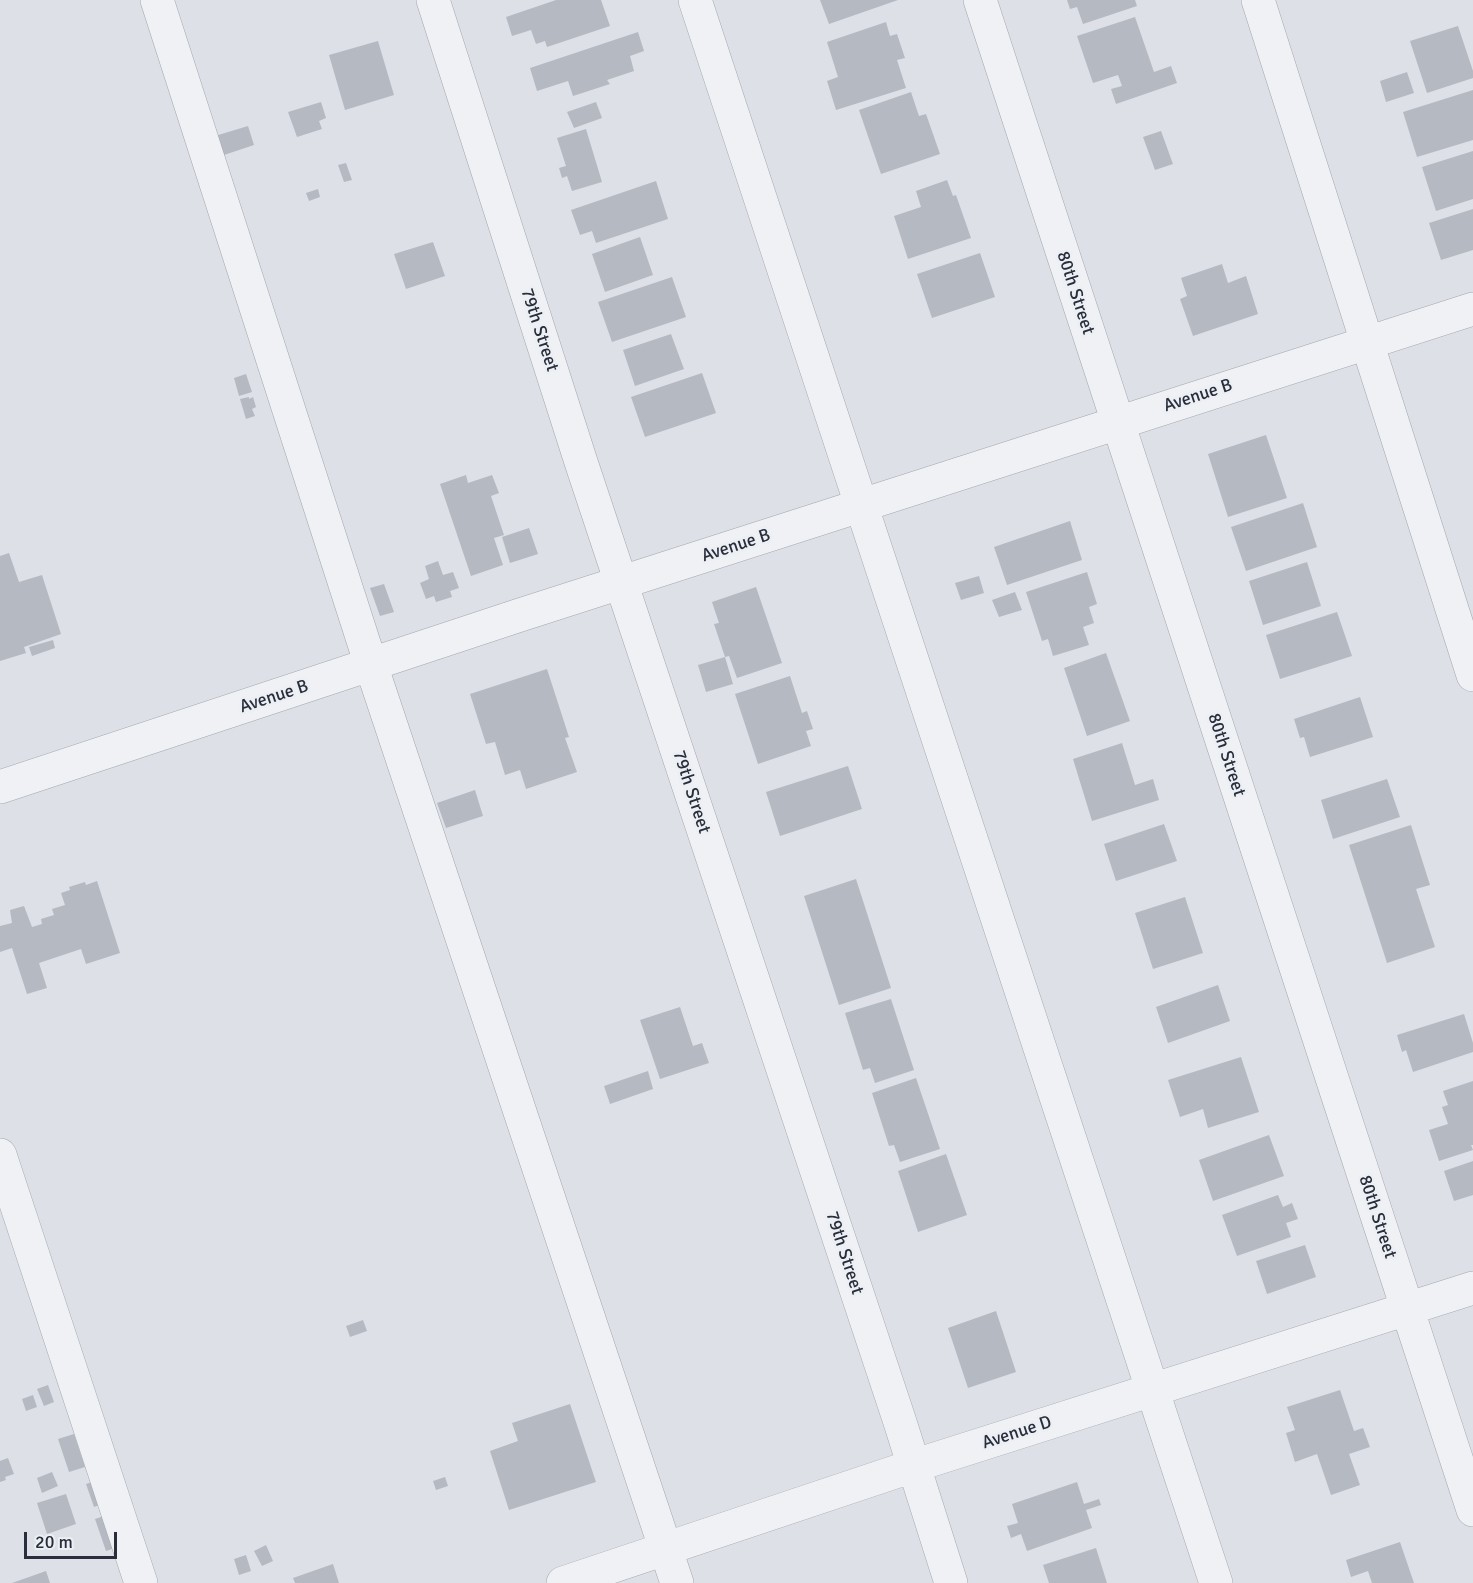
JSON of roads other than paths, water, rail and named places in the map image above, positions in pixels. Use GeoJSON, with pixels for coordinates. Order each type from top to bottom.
{"type":"FeatureCollection","features":[{"type":"Feature","properties":{"kind":"street"},"geometry":{"type":"LineString","coordinates":[[157,0],[371,665],[677,1583]]}},
{"type":"Feature","properties":{"kind":"street","name":"79th Street"},"geometry":{"type":"LineString","coordinates":[[433,0],[581,462],[951,1583]]}},
{"type":"Feature","properties":{"kind":"street"},"geometry":{"type":"LineString","coordinates":[[695,0],[1216,1583]]}},
{"type":"Feature","properties":{"kind":"street","name":"80th Street"},"geometry":{"type":"LineString","coordinates":[[980,0],[1473,1510]]}},
{"type":"Feature","properties":{"kind":"street"},"geometry":{"type":"LineString","coordinates":[[1257,0],[1473,675]]}},
{"type":"Feature","properties":{"kind":"street","name":"Avenue B"},"geometry":{"type":"LineString","coordinates":[[0,787],[1117,422],[1473,309]]}},
{"type":"Feature","properties":{"kind":"street"},"geometry":{"type":"LineString","coordinates":[[0,1155],[141,1583]]}},
{"type":"Feature","properties":{"kind":"street","name":"Avenue D"},"geometry":{"type":"LineString","coordinates":[[563,1583],[913,1466],[1473,1288]]}}]}
